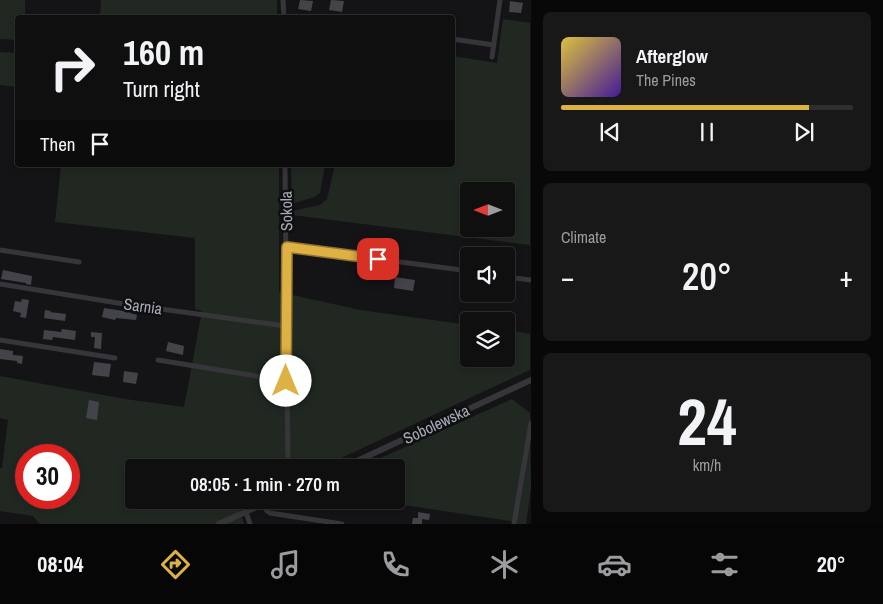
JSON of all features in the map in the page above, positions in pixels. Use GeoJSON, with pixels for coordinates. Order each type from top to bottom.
{"type":"FeatureCollection","features":[{"type":"Feature","properties":{"kind":"street"},"geometry":{"type":"LineString","coordinates":[[284,0],[284,15]]}},
{"type":"Feature","properties":{"kind":"street"},"geometry":{"type":"LineString","coordinates":[[492,57],[500,0]]}},
{"type":"Feature","properties":{"kind":"street"},"geometry":{"type":"LineString","coordinates":[[455,39],[494,45]]}},
{"type":"Feature","properties":{"kind":"street","name":"Sokola"},"geometry":{"type":"LineString","coordinates":[[285,167],[288,459]]}},
{"type":"Feature","properties":{"kind":"street"},"geometry":{"type":"LineString","coordinates":[[287,247],[460,271]]}},
{"type":"Feature","properties":{"kind":"street"},"geometry":{"type":"LineString","coordinates":[[0,250],[80,262]]}},
{"type":"Feature","properties":{"kind":"street"},"geometry":{"type":"LineString","coordinates":[[515,278],[530,280]]}},
{"type":"Feature","properties":{"kind":"street","name":"Sarnia"},"geometry":{"type":"LineString","coordinates":[[0,284],[124,304],[286,326]]}},
{"type":"Feature","properties":{"kind":"street"},"geometry":{"type":"LineString","coordinates":[[0,340],[115,358]]}},
{"type":"Feature","properties":{"kind":"street"},"geometry":{"type":"LineString","coordinates":[[158,360],[286,381]]}},
{"type":"Feature","properties":{"kind":"street","name":"Sobolewska"},"geometry":{"type":"LineString","coordinates":[[361,459],[530,380]]}},
{"type":"Feature","properties":{"kind":"street"},"geometry":{"type":"LineString","coordinates":[[514,524],[530,423]]}},
{"type":"Feature","properties":{"kind":"street"},"geometry":{"type":"LineString","coordinates":[[219,524],[252,509]]}},
{"type":"Feature","properties":{"kind":"street"},"geometry":{"type":"LineString","coordinates":[[266,509],[274,514],[342,524]]}},
{"type":"Feature","properties":{"kind":"street"},"geometry":{"type":"LineString","coordinates":[[246,512],[250,524]]}},
{"type":"Feature","properties":{"kind":"shaded area"},"geometry":{"type":"Polygon","coordinates":[[[0,0],[25,0],[25,15],[15,15],[15,40],[0,39],[0,0]]]}},
{"type":"Feature","properties":{"kind":"shaded area"},"geometry":{"type":"Polygon","coordinates":[[[101,0],[277,0],[277,15],[100,15],[101,0]]]}},
{"type":"Feature","properties":{"kind":"shaded area"},"geometry":{"type":"Polygon","coordinates":[[[503,19],[530,23],[530,245],[474,238],[515,238],[515,182],[460,182],[460,236],[292,215],[292,211],[320,205],[327,199],[335,167],[455,167],[455,56],[497,63],[503,19]]]}},
{"type":"Feature","properties":{"kind":"shaded area"},"geometry":{"type":"Polygon","coordinates":[[[0,52],[15,53],[15,87],[0,85],[0,52]]]}},
{"type":"Feature","properties":{"kind":"shaded area"},"geometry":{"type":"Polygon","coordinates":[[[61,167],[279,167],[279,292],[360,310],[460,324],[460,367],[515,367],[515,332],[530,334],[530,370],[339,459],[125,459],[125,509],[239,509],[244,524],[40,524],[33,516],[0,511],[0,468],[2,468],[8,420],[0,418],[0,376],[125,399],[184,407],[202,311],[195,309],[195,238],[55,222],[61,167]]]}},
{"type":"Feature","properties":{"kind":"shaded area"},"geometry":{"type":"Polygon","coordinates":[[[291,167],[325,167],[320,193],[314,197],[292,204],[291,167]]]}},
{"type":"Feature","properties":{"kind":"shaded area"},"geometry":{"type":"Polygon","coordinates":[[[512,399],[530,413],[531,488],[526,524],[405,505],[405,459],[378,459],[512,399]]]}},
{"type":"Feature","properties":{"kind":"building"},"geometry":{"type":"Polygon","coordinates":[[[300,0],[313,1],[311,11],[298,9],[300,0]]]}},
{"type":"Feature","properties":{"kind":"building"},"geometry":{"type":"Polygon","coordinates":[[[331,0],[344,1],[342,12],[329,10],[331,0]]]}},
{"type":"Feature","properties":{"kind":"building"},"geometry":{"type":"Polygon","coordinates":[[[510,1],[523,3],[521,13],[509,12],[510,1]]]}},
{"type":"Feature","properties":{"kind":"building"},"geometry":{"type":"Polygon","coordinates":[[[3,270],[32,276],[31,285],[1,279],[3,270]]]}},
{"type":"Feature","properties":{"kind":"building"},"geometry":{"type":"Polygon","coordinates":[[[395,277],[415,280],[413,291],[394,288],[395,277]]]}},
{"type":"Feature","properties":{"kind":"building"},"geometry":{"type":"Polygon","coordinates":[[[22,299],[29,300],[26,318],[20,317],[21,313],[13,311],[15,301],[21,302],[22,299]]]}},
{"type":"Feature","properties":{"kind":"building"},"geometry":{"type":"Polygon","coordinates":[[[104,308],[130,312],[137,315],[136,320],[116,318],[115,320],[102,317],[104,308]]]}},
{"type":"Feature","properties":{"kind":"building"},"geometry":{"type":"Polygon","coordinates":[[[45,310],[66,314],[65,321],[44,318],[45,310]]]}},
{"type":"Feature","properties":{"kind":"building"},"geometry":{"type":"Polygon","coordinates":[[[62,329],[76,331],[75,340],[53,337],[52,340],[43,339],[44,330],[61,332],[62,329]]]}},
{"type":"Feature","properties":{"kind":"building"},"geometry":{"type":"Polygon","coordinates":[[[91,332],[102,333],[101,349],[94,348],[95,337],[91,337],[91,332]]]}},
{"type":"Feature","properties":{"kind":"building"},"geometry":{"type":"Polygon","coordinates":[[[168,342],[184,346],[183,355],[166,351],[168,342]]]}},
{"type":"Feature","properties":{"kind":"building"},"geometry":{"type":"Polygon","coordinates":[[[0,349],[13,351],[13,355],[23,356],[22,364],[17,363],[17,361],[0,359],[0,349]]]}},
{"type":"Feature","properties":{"kind":"building"},"geometry":{"type":"Polygon","coordinates":[[[94,362],[111,364],[109,377],[92,375],[94,362]]]}},
{"type":"Feature","properties":{"kind":"building"},"geometry":{"type":"Polygon","coordinates":[[[124,371],[138,373],[136,384],[123,382],[124,371]]]}},
{"type":"Feature","properties":{"kind":"building"},"geometry":{"type":"Polygon","coordinates":[[[89,400],[99,402],[97,420],[86,418],[89,400]]]}},
{"type":"Feature","properties":{"kind":"building"},"geometry":{"type":"Polygon","coordinates":[[[418,512],[430,514],[429,520],[422,519],[422,524],[412,524],[413,518],[418,518],[418,512]]]}},
{"type":"Feature","properties":{"kind":"route"},"geometry":{"type":"LineString","coordinates":[[286,381],[287,247],[378,259]]}}]}
